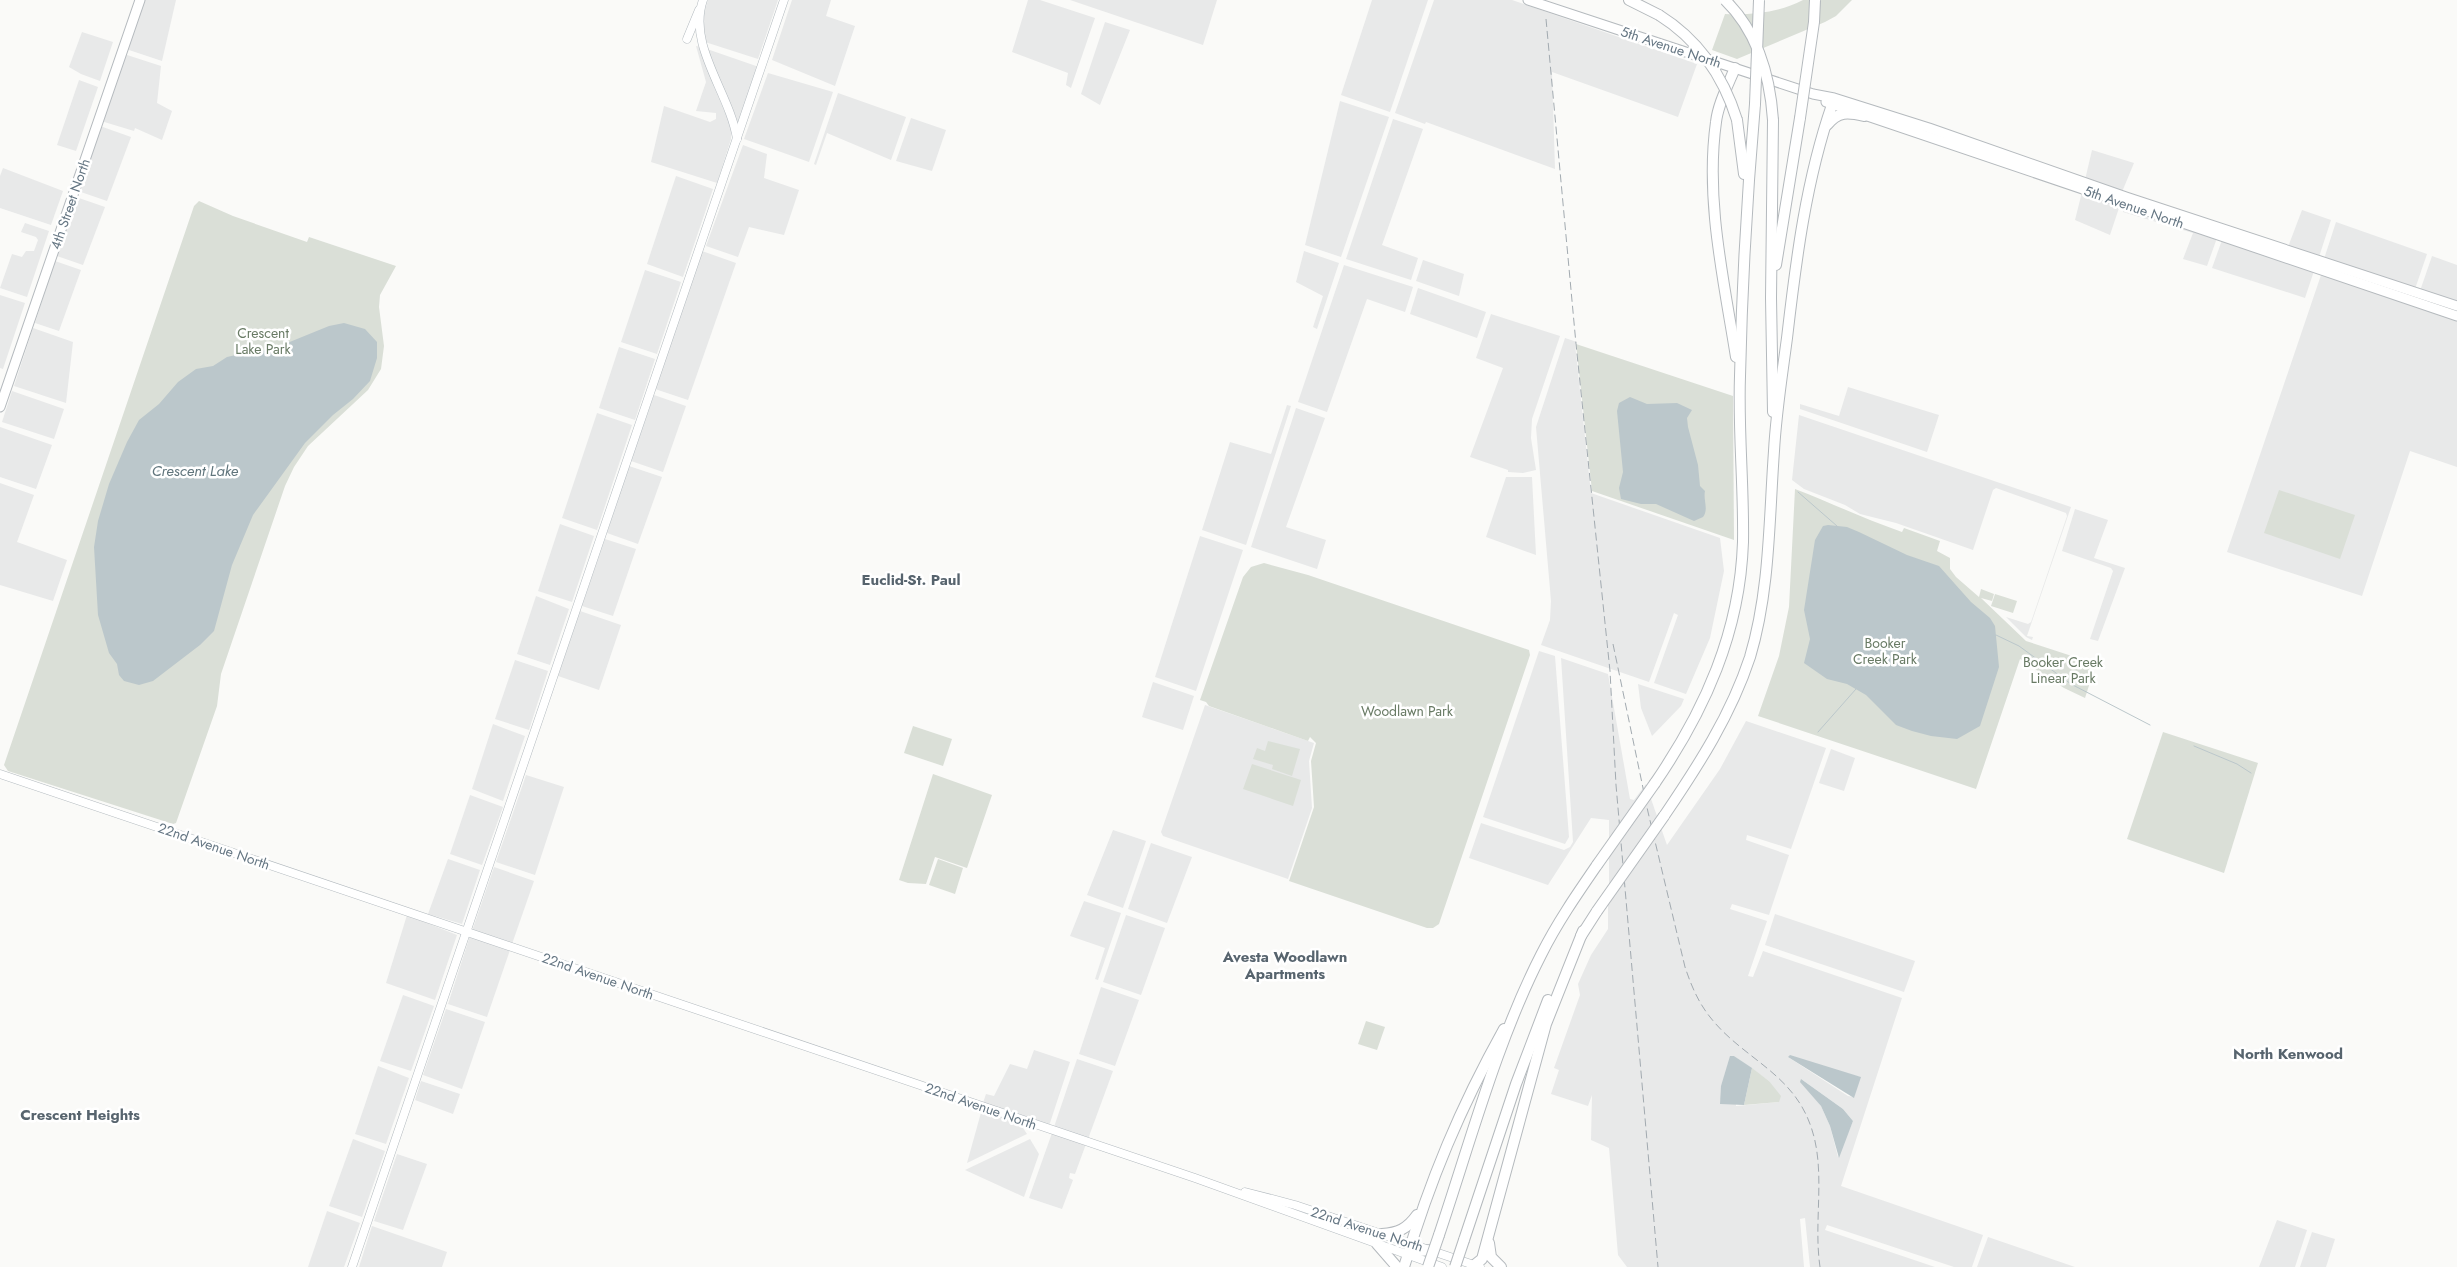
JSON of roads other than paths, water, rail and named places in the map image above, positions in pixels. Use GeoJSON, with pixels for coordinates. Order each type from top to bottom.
{"type":"FeatureCollection","features":[{"type":"Feature","properties":{"kind":"highway"},"geometry":{"type":"LineString","coordinates":[[1629,0],[1659,15],[1682,31],[1707,58],[1722,80],[1737,120],[1741,139],[1747,202]]}},
{"type":"Feature","properties":{"kind":"highway"},"geometry":{"type":"LineString","coordinates":[[1455,1267],[1516,1084],[1559,975],[1597,911],[1664,816],[1713,740],[1736,694],[1750,656],[1762,600],[1769,531],[1776,412],[1771,298],[1774,120],[1764,63],[1745,25],[1725,0]]}},
{"type":"Feature","properties":{"kind":"highway"},"geometry":{"type":"LineString","coordinates":[[1428,1267],[1503,1045],[1548,940],[1597,864],[1655,784],[1689,731],[1711,686],[1725,649],[1738,589],[1743,543],[1740,378],[1747,202],[1755,104],[1759,0]]}},
{"type":"Feature","properties":{"kind":"highway"},"geometry":{"type":"LineString","coordinates":[[1771,298],[1813,32],[1815,0]]}},
{"type":"Feature","properties":{"kind":"highway"},"geometry":{"type":"LineString","coordinates":[[1735,68],[1716,120],[1712,166],[1718,250],[1740,378]]}},
{"type":"Feature","properties":{"kind":"highway"},"geometry":{"type":"LineString","coordinates":[[1776,397],[1797,255],[1818,150],[1832,105]]}},
{"type":"Feature","properties":{"kind":"highway"},"geometry":{"type":"LineString","coordinates":[[1824,128],[1838,114],[1847,112],[1864,116]]}},
{"type":"Feature","properties":{"kind":"highway"},"geometry":{"type":"LineString","coordinates":[[1476,1267],[1482,1259],[1489,1236],[1546,1024],[1584,931]]}},
{"type":"Feature","properties":{"kind":"highway"},"geometry":{"type":"LineString","coordinates":[[1404,1267],[1420,1210],[1464,1104],[1523,995]]}},
{"type":"Feature","properties":{"kind":"highway"},"geometry":{"type":"LineString","coordinates":[[1382,1234],[1402,1230],[1409,1226],[1420,1210]]}},
{"type":"Feature","properties":{"kind":"highway"},"geometry":{"type":"LineString","coordinates":[[1489,1236],[1491,1257],[1501,1267]]}},
{"type":"Feature","properties":{"kind":"highway"},"geometry":{"type":"LineString","coordinates":[[1377,1244],[1396,1267]]}},
{"type":"Feature","properties":{"kind":"highway"},"geometry":{"type":"LineString","coordinates":[[1408,1256],[1418,1251],[1432,1250]]}},
{"type":"Feature","properties":{"kind":"main road","name":"4th Street North"},"geometry":{"type":"LineString","coordinates":[[0,407],[140,0]]}},
{"type":"Feature","properties":{"kind":"main road"},"geometry":{"type":"LineString","coordinates":[[352,1267],[738,140],[784,0]]}},
{"type":"Feature","properties":{"kind":"main road","name":"5th Avenue North"},"geometry":{"type":"LineString","coordinates":[[1528,0],[1813,94],[1834,98],[1929,128],[2132,199],[2457,306]]}},
{"type":"Feature","properties":{"kind":"main road"},"geometry":{"type":"LineString","coordinates":[[1544,0],[1557,10]]}},
{"type":"Feature","properties":{"kind":"main road"},"geometry":{"type":"LineString","coordinates":[[702,3],[699,20],[702,44],[733,116],[738,140]]}},
{"type":"Feature","properties":{"kind":"main road"},"geometry":{"type":"LineString","coordinates":[[686,39],[702,3]]}},
{"type":"Feature","properties":{"kind":"main road","name":"5th Avenue North"},"geometry":{"type":"LineString","coordinates":[[1813,94],[1832,105],[2457,316]]}},
{"type":"Feature","properties":{"kind":"main road","name":"22nd Avenue North"},"geometry":{"type":"LineString","coordinates":[[0,774],[1195,1178],[1442,1267]]}},
{"type":"Feature","properties":{"kind":"main road","name":"22nd Avenue North"},"geometry":{"type":"LineString","coordinates":[[1195,1178],[1295,1205],[1412,1243],[1476,1267]]}},
{"type":"Feature","properties":{"kind":"water","name":"Crescent Lake"},"geometry":{"type":"Polygon","coordinates":[[[344,323],[365,329],[377,342],[377,358],[370,381],[305,443],[253,515],[232,565],[214,631],[200,645],[153,681],[139,685],[124,681],[119,675],[117,664],[109,653],[98,615],[94,547],[98,521],[109,484],[127,442],[139,420],[159,404],[178,382],[196,369],[213,366],[227,357],[253,351],[270,350],[329,326],[344,323]]]}},
{"type":"Feature","properties":{"kind":"water"},"geometry":{"type":"Polygon","coordinates":[[[1630,397],[1647,404],[1677,403],[1692,410],[1687,418],[1698,465],[1700,486],[1705,491],[1706,511],[1703,517],[1694,521],[1656,504],[1641,504],[1621,499],[1619,488],[1623,472],[1617,411],[1619,403],[1630,397]]]}},
{"type":"Feature","properties":{"kind":"water"},"geometry":{"type":"Polygon","coordinates":[[[1823,526],[1847,527],[1907,555],[1939,566],[1971,602],[1990,618],[1995,626],[1999,667],[1980,726],[1957,739],[1931,736],[1912,731],[1896,725],[1866,695],[1847,684],[1827,679],[1804,663],[1810,639],[1804,610],[1815,540],[1823,526]]]}},
{"type":"Feature","properties":{"kind":"water"},"geometry":{"type":"Polygon","coordinates":[[[1790,1055],[1861,1077],[1854,1098],[1788,1057],[1790,1055]]]}},
{"type":"Feature","properties":{"kind":"water"},"geometry":{"type":"Polygon","coordinates":[[[1730,1056],[1734,1056],[1752,1068],[1744,1105],[1720,1104],[1721,1086],[1730,1056]]]}},
{"type":"Feature","properties":{"kind":"water"},"geometry":{"type":"Polygon","coordinates":[[[1801,1079],[1843,1109],[1853,1121],[1839,1158],[1830,1126],[1821,1106],[1800,1082],[1801,1079]]]}},
{"type":"Feature","properties":{"kind":"waterway"},"geometry":{"type":"LineString","coordinates":[[1798,492],[1837,526]]}},
{"type":"Feature","properties":{"kind":"waterway"},"geometry":{"type":"LineString","coordinates":[[1996,635],[2019,646],[2071,684],[2150,725]]}},
{"type":"Feature","properties":{"kind":"waterway"},"geometry":{"type":"LineString","coordinates":[[1818,732],[1856,689]]}},
{"type":"Feature","properties":{"kind":"waterway"},"geometry":{"type":"LineString","coordinates":[[2194,746],[2237,764],[2251,773]]}},
{"type":"Feature","properties":{"kind":"railway"},"geometry":{"type":"LineString","coordinates":[[1546,19],[1576,344],[1610,671],[1616,785],[1658,1267]]}},
{"type":"Feature","properties":{"kind":"railway"},"geometry":{"type":"LineString","coordinates":[[1613,644],[1648,812],[1685,967],[1692,987],[1710,1017],[1723,1031],[1736,1044],[1765,1066],[1791,1091],[1802,1106],[1810,1124],[1818,1159],[1818,1249],[1820,1267]]}},
{"type":"Feature","properties":{"kind":"district","name":"Euclid-St. Paul"},"geometry":{"type":"Point","coordinates":[911,580]}},
{"type":"Feature","properties":{"kind":"district","name":"Avesta Woodlawn Apartments"},"geometry":{"type":"Point","coordinates":[1285,966]}},
{"type":"Feature","properties":{"kind":"district","name":"North Kenwood"},"geometry":{"type":"Point","coordinates":[2288,1054]}},
{"type":"Feature","properties":{"kind":"district","name":"Crescent Heights"},"geometry":{"type":"Point","coordinates":[80,1115]}},
{"type":"Feature","properties":{"kind":"park label","name":"Crescent Lake Park"},"geometry":{"type":"Point","coordinates":[263,342]}},
{"type":"Feature","properties":{"kind":"park label","name":"Booker Creek Park"},"geometry":{"type":"Point","coordinates":[1885,652]}},
{"type":"Feature","properties":{"kind":"park label","name":"Booker Creek Linear Park"},"geometry":{"type":"Point","coordinates":[2063,670]}},
{"type":"Feature","properties":{"kind":"park label","name":"Woodlawn Park"},"geometry":{"type":"Point","coordinates":[1407,711]}}]}
